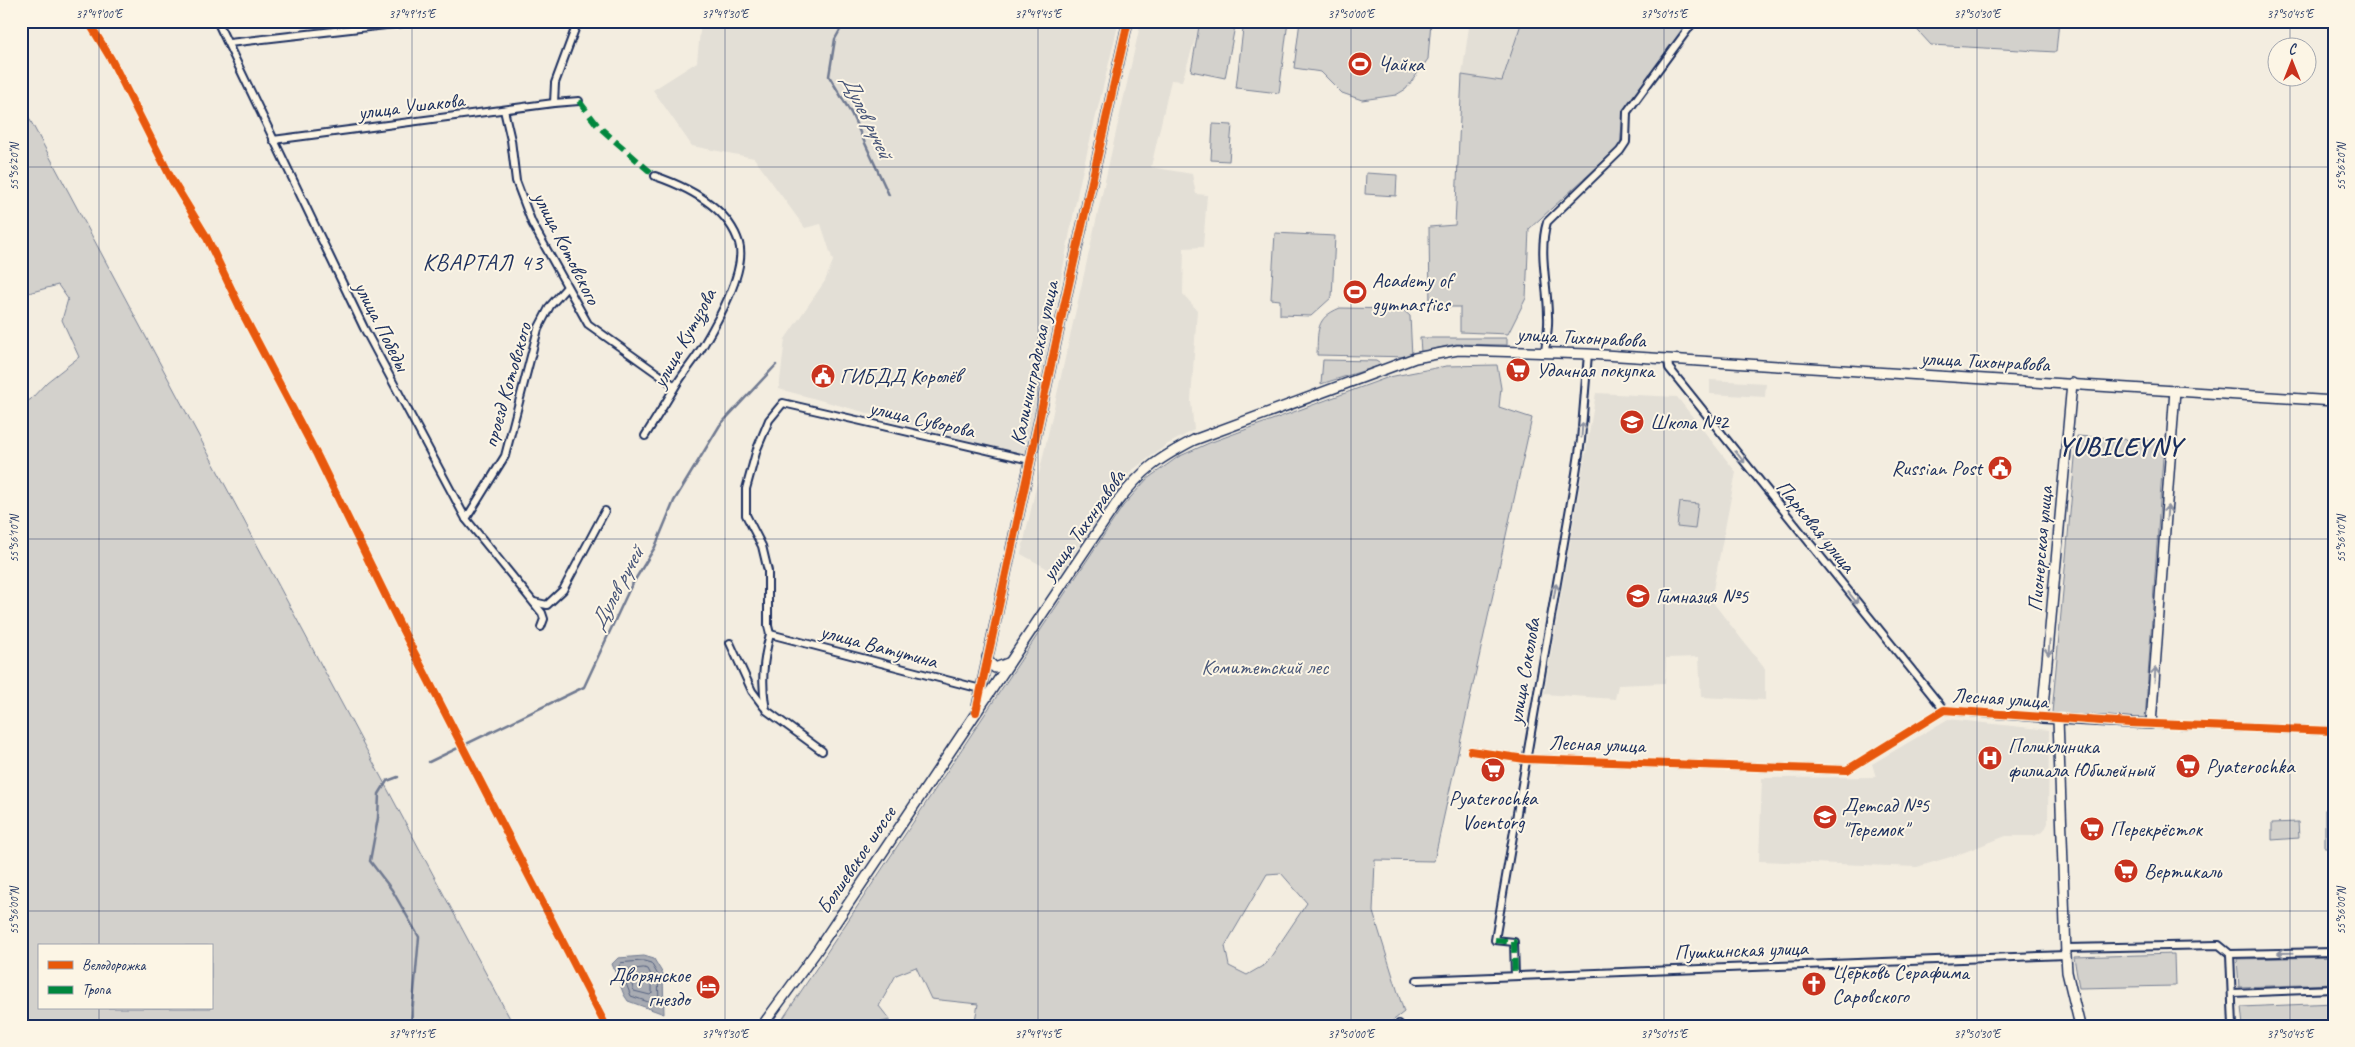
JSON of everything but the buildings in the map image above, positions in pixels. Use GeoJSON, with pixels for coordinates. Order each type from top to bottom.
{"type":"FeatureCollection","features":[{"type":"Feature","properties":{"kind":"main road","name":"Калининградская улица"},"geometry":{"type":"LineString","coordinates":[[976,712],[1128,21]]}},
{"type":"Feature","properties":{"kind":"main road","name":"улица Тихонравова"},"geometry":{"type":"LineString","coordinates":[[976,712],[1118,501],[1137,477],[1161,458],[1194,440],[1415,358],[1458,350],[1588,354],[2334,401]]}},
{"type":"Feature","properties":{"kind":"main road","name":"Пионерская улица"},"geometry":{"type":"LineString","coordinates":[[2042,718],[2072,383]]}},
{"type":"Feature","properties":{"kind":"main road"},"geometry":{"type":"LineString","coordinates":[[2151,724],[2175,390]]}},
{"type":"Feature","properties":{"kind":"main road"},"geometry":{"type":"LineString","coordinates":[[987,657],[995,668],[1010,662]]}},
{"type":"Feature","properties":{"kind":"main road","name":"Болшевское шоссе"},"geometry":{"type":"LineString","coordinates":[[762,1026],[816,952],[976,712]]}},
{"type":"Feature","properties":{"kind":"main road","name":"Лесная улица"},"geometry":{"type":"LineString","coordinates":[[2042,718],[2151,724]]}},
{"type":"Feature","properties":{"kind":"main road"},"geometry":{"type":"LineString","coordinates":[[2058,719],[2067,972],[2080,1026]]}},
{"type":"Feature","properties":{"kind":"street"},"geometry":{"type":"LineString","coordinates":[[88,21],[111,59],[172,180],[206,236],[245,318],[606,1026]]}},
{"type":"Feature","properties":{"kind":"street","name":"улица Победы"},"geometry":{"type":"LineString","coordinates":[[217,21],[229,43],[272,140],[364,328],[466,519],[542,613],[544,619],[541,627]]}},
{"type":"Feature","properties":{"kind":"street"},"geometry":{"type":"LineString","coordinates":[[229,43],[421,21]]}},
{"type":"Feature","properties":{"kind":"street"},"geometry":{"type":"LineString","coordinates":[[578,21],[555,83],[554,104],[579,101]]}},
{"type":"Feature","properties":{"kind":"street"},"geometry":{"type":"LineString","coordinates":[[1545,352],[1548,317],[1544,270],[1544,232],[1547,222],[1620,151],[1626,142],[1627,112],[1694,21]]}},
{"type":"Feature","properties":{"kind":"street","name":"улица Ушакова"},"geometry":{"type":"LineString","coordinates":[[272,140],[554,104]]}},
{"type":"Feature","properties":{"kind":"street","name":"улица Котовского"},"geometry":{"type":"LineString","coordinates":[[504,110],[511,140],[516,182],[532,223],[566,288],[588,324],[675,386]]}},
{"type":"Feature","properties":{"kind":"street","name":"улица Кутузова"},"geometry":{"type":"LineString","coordinates":[[645,436],[675,386],[703,347],[739,271],[739,244],[726,218],[700,197],[677,184],[655,176]]}},
{"type":"Feature","properties":{"kind":"street","name":"проезд Котовского"},"geometry":{"type":"LineString","coordinates":[[466,519],[505,456],[538,329],[550,306],[566,288]]}},
{"type":"Feature","properties":{"kind":"street","name":"улица Соколова"},"geometry":{"type":"LineString","coordinates":[[1515,976],[1514,942],[1495,940],[1576,473],[1581,440],[1588,354]]}},
{"type":"Feature","properties":{"kind":"street","name":"Парковая улица"},"geometry":{"type":"LineString","coordinates":[[1668,359],[1669,368],[1700,409],[1944,710]]}},
{"type":"Feature","properties":{"kind":"street","name":"улица Суворова"},"geometry":{"type":"LineString","coordinates":[[770,634],[768,626],[768,571],[762,546],[746,515],[746,489],[760,441],[770,420],[783,403],[1030,460]]}},
{"type":"Feature","properties":{"kind":"street"},"geometry":{"type":"LineString","coordinates":[[534,602],[547,605],[563,590],[605,511]]}},
{"type":"Feature","properties":{"kind":"street"},"geometry":{"type":"LineString","coordinates":[[766,710],[762,687],[763,659],[770,634]]}},
{"type":"Feature","properties":{"kind":"street","name":"улица Ватутина"},"geometry":{"type":"LineString","coordinates":[[770,634],[980,689]]}},
{"type":"Feature","properties":{"kind":"street"},"geometry":{"type":"LineString","coordinates":[[730,643],[752,691],[766,710],[822,751]]}},
{"type":"Feature","properties":{"kind":"street","name":"Лесная улица"},"geometry":{"type":"LineString","coordinates":[[1471,752],[1525,759],[1847,770],[1944,710],[2042,718]]}},
{"type":"Feature","properties":{"kind":"street","name":"Лесная улица"},"geometry":{"type":"LineString","coordinates":[[2151,724],[2334,731]]}},
{"type":"Feature","properties":{"kind":"street","name":"Пушкинская улица"},"geometry":{"type":"LineString","coordinates":[[1417,980],[2219,945],[2230,954],[2334,952]]}},
{"type":"Feature","properties":{"kind":"street"},"geometry":{"type":"LineString","coordinates":[[2230,954],[2233,1026]]}},
{"type":"Feature","properties":{"kind":"street"},"geometry":{"type":"LineString","coordinates":[[2232,993],[2334,989]]}},
{"type":"Feature","properties":{"kind":"shaded area"},"geometry":{"type":"Polygon","coordinates":[[[701,21],[1119,21],[1079,186],[1026,456],[779,389],[785,339],[825,281],[833,261],[821,224],[805,228],[754,158],[692,146],[653,90],[697,62],[701,21]]]}},
{"type":"Feature","properties":{"kind":"shaded area"},"geometry":{"type":"Polygon","coordinates":[[[1141,21],[1201,21],[1182,81],[1171,80],[1151,167],[1192,174],[1196,194],[1207,195],[1203,247],[1184,248],[1183,294],[1197,310],[1191,401],[1194,430],[1168,444],[1131,471],[1059,575],[1021,554],[1141,21]]]}},
{"type":"Feature","properties":{"kind":"shaded area"},"geometry":{"type":"Polygon","coordinates":[[[1475,21],[1522,21],[1502,81],[1462,75],[1469,27],[1475,21]]]}},
{"type":"Feature","properties":{"kind":"shaded area"},"geometry":{"type":"Polygon","coordinates":[[[1710,380],[1766,383],[1765,397],[1710,394],[1710,380]]]}},
{"type":"Feature","properties":{"kind":"shaded area"},"geometry":{"type":"Polygon","coordinates":[[[1596,393],[1677,397],[1736,472],[1711,600],[1765,669],[1765,700],[1701,697],[1699,657],[1666,658],[1665,683],[1618,685],[1615,699],[1544,694],[1596,393]]]}},
{"type":"Feature","properties":{"kind":"shaded area"},"geometry":{"type":"Polygon","coordinates":[[[1948,719],[2049,730],[2048,823],[2044,831],[2034,836],[2006,836],[1957,855],[1917,867],[1759,861],[1762,778],[1876,777],[1872,764],[1948,719]]]}},
{"type":"Feature","properties":{"kind":"green space"},"geometry":{"type":"Polygon","coordinates":[[[1200,21],[1236,21],[1225,78],[1191,71],[1200,21]]]}},
{"type":"Feature","properties":{"kind":"green space"},"geometry":{"type":"Polygon","coordinates":[[[1244,21],[1288,21],[1279,93],[1236,88],[1244,21]]]}},
{"type":"Feature","properties":{"kind":"green space","name":"Чайка"},"geometry":{"type":"Polygon","coordinates":[[[1300,21],[1431,21],[1428,59],[1406,89],[1396,95],[1362,100],[1342,93],[1321,72],[1294,68],[1300,21]]]}},
{"type":"Feature","properties":{"kind":"green space"},"geometry":{"type":"Polygon","coordinates":[[[1522,21],[1691,21],[1623,112],[1620,146],[1529,229],[1526,298],[1508,334],[1460,332],[1460,307],[1430,307],[1429,227],[1455,225],[1462,75],[1502,81],[1522,21]]]}},
{"type":"Feature","properties":{"kind":"green space"},"geometry":{"type":"Polygon","coordinates":[[[1909,21],[2059,21],[2056,52],[1931,45],[1909,21]]]}},
{"type":"Feature","properties":{"kind":"green space"},"geometry":{"type":"Polygon","coordinates":[[[21,103],[514,1026],[21,1026],[21,402],[30,400],[47,382],[79,357],[62,320],[68,299],[58,285],[21,295],[21,103]]]}},
{"type":"Feature","properties":{"kind":"green space"},"geometry":{"type":"Polygon","coordinates":[[[1213,124],[1232,125],[1229,161],[1211,160],[1213,124]]]}},
{"type":"Feature","properties":{"kind":"green space"},"geometry":{"type":"Polygon","coordinates":[[[1366,173],[1397,175],[1396,196],[1365,194],[1366,173]]]}},
{"type":"Feature","properties":{"kind":"green space"},"geometry":{"type":"Polygon","coordinates":[[[1275,233],[1335,236],[1332,297],[1311,316],[1280,315],[1280,300],[1271,299],[1275,233]]]}},
{"type":"Feature","properties":{"kind":"green space"},"geometry":{"type":"Polygon","coordinates":[[[1340,308],[1402,309],[1410,316],[1412,357],[1317,355],[1318,332],[1322,321],[1326,316],[1340,308]]]}},
{"type":"Feature","properties":{"kind":"green space"},"geometry":{"type":"Polygon","coordinates":[[[1420,338],[1507,338],[1507,345],[1456,344],[1421,352],[1420,338]]]}},
{"type":"Feature","properties":{"kind":"green space"},"geometry":{"type":"Polygon","coordinates":[[[1323,360],[1376,361],[1382,365],[1321,384],[1323,360]]]}},
{"type":"Feature","properties":{"kind":"green space","name":"Комитетский лес"},"geometry":{"type":"Polygon","coordinates":[[[1497,365],[1501,388],[1499,407],[1532,418],[1434,861],[1375,860],[1373,912],[1404,1012],[1386,1026],[974,1026],[978,1004],[931,999],[916,967],[896,975],[879,1006],[890,1020],[865,1026],[778,1026],[1123,506],[1147,479],[1178,457],[1209,443],[1389,377],[1446,366],[1497,365]],[[1281,873],[1267,874],[1225,946],[1229,966],[1247,975],[1266,964],[1307,903],[1281,873]]]}},
{"type":"Feature","properties":{"kind":"green space"},"geometry":{"type":"Polygon","coordinates":[[[2077,436],[2164,442],[2145,720],[2052,713],[2077,436]]]}},
{"type":"Feature","properties":{"kind":"green space"},"geometry":{"type":"Polygon","coordinates":[[[1680,502],[1698,504],[1695,529],[1677,527],[1680,502]]]}},
{"type":"Feature","properties":{"kind":"green space"},"geometry":{"type":"Polygon","coordinates":[[[2325,810],[2334,810],[2334,848],[2325,848],[2325,810]]]}},
{"type":"Feature","properties":{"kind":"green space"},"geometry":{"type":"Polygon","coordinates":[[[2298,822],[2299,838],[2272,840],[2272,823],[2298,822]]]}},
{"type":"Feature","properties":{"kind":"green space"},"geometry":{"type":"Polygon","coordinates":[[[2174,954],[2175,986],[2079,988],[2074,957],[2174,954]]]}},
{"type":"Feature","properties":{"kind":"green space"},"geometry":{"type":"Polygon","coordinates":[[[2334,957],[2334,984],[2239,987],[2237,959],[2334,957]]]}},
{"type":"Feature","properties":{"kind":"green space"},"geometry":{"type":"Polygon","coordinates":[[[2334,1003],[2334,1026],[2243,1026],[2241,1007],[2334,1003]]]}},
{"type":"Feature","properties":{"kind":"water"},"geometry":{"type":"Polygon","coordinates":[[[644,956],[654,959],[663,974],[664,1014],[628,1001],[612,964],[618,958],[644,956]]]}},
{"type":"Feature","properties":{"kind":"waterway","name":"Дулев ручей"},"geometry":{"type":"LineString","coordinates":[[845,21],[835,39],[829,76],[851,113],[889,195]]}},
{"type":"Feature","properties":{"kind":"waterway","name":"Дулев ручей"},"geometry":{"type":"LineString","coordinates":[[429,762],[584,687],[630,588],[655,547],[674,501],[720,425],[776,365]]}},
{"type":"Feature","properties":{"kind":"waterway","name":"Дулев ручей"},"geometry":{"type":"LineString","coordinates":[[398,777],[387,781],[379,794],[378,818],[370,861],[392,890],[419,937],[411,1026]]}},
{"type":"Feature","properties":{"kind":"marked path"},"geometry":{"type":"LineString","coordinates":[[579,101],[598,126],[655,176]]}},
{"type":"Feature","properties":{"kind":"marked path"},"geometry":{"type":"LineString","coordinates":[[1495,940],[1514,942],[1515,976]]}},
{"type":"Feature","properties":{"kind":"cycle path"},"geometry":{"type":"LineString","coordinates":[[88,21],[111,59],[172,180],[206,236],[245,318],[317,455],[399,623],[606,1026]]}},
{"type":"Feature","properties":{"kind":"cycle path"},"geometry":{"type":"LineString","coordinates":[[976,712],[1128,21]]}},
{"type":"Feature","properties":{"kind":"cycle path"},"geometry":{"type":"LineString","coordinates":[[1471,751],[1525,759],[1847,770],[1944,710],[2130,723],[2334,731]]}},
{"type":"Feature","properties":{"kind":"place","name":"Чайка"},"geometry":{"type":"Point","coordinates":[1360,64]}},
{"type":"Feature","properties":{"kind":"place","name":"Academy of gymnastics"},"geometry":{"type":"Point","coordinates":[1355,292]}},
{"type":"Feature","properties":{"kind":"place","name":"Удачная покупка"},"geometry":{"type":"Point","coordinates":[1518,370]}},
{"type":"Feature","properties":{"kind":"place","name":"ГИБДД Королёв"},"geometry":{"type":"Point","coordinates":[823,376]}},
{"type":"Feature","properties":{"kind":"place","name":"Школа №2"},"geometry":{"type":"Point","coordinates":[1632,422]}},
{"type":"Feature","properties":{"kind":"place","name":"Russian Post"},"geometry":{"type":"Point","coordinates":[2000,468]}},
{"type":"Feature","properties":{"kind":"place","name":"Гимназия №5"},"geometry":{"type":"Point","coordinates":[1638,596]}},
{"type":"Feature","properties":{"kind":"place","name":"Поликлиника филиала Юбилейный"},"geometry":{"type":"Point","coordinates":[1990,758]}},
{"type":"Feature","properties":{"kind":"place","name":"Pyaterochka"},"geometry":{"type":"Point","coordinates":[2188,766]}},
{"type":"Feature","properties":{"kind":"place","name":"Pyaterochka Voentorg"},"geometry":{"type":"Point","coordinates":[1493,770]}},
{"type":"Feature","properties":{"kind":"place","name":"Детсад №5 \"Теремок\""},"geometry":{"type":"Point","coordinates":[1825,817]}},
{"type":"Feature","properties":{"kind":"place","name":"Перекрёсток"},"geometry":{"type":"Point","coordinates":[2092,829]}},
{"type":"Feature","properties":{"kind":"place","name":"Вертикаль"},"geometry":{"type":"Point","coordinates":[2126,871]}},
{"type":"Feature","properties":{"kind":"place","name":"Церковь Серафима Саровского"},"geometry":{"type":"Point","coordinates":[1814,984]}},
{"type":"Feature","properties":{"kind":"place","name":"Дворянское гнездо"},"geometry":{"type":"Point","coordinates":[708,987]}},
{"type":"Feature","properties":{"kind":"district","name":"КВАРТАЛ 43"},"geometry":{"type":"Point","coordinates":[483,262]}},
{"type":"Feature","properties":{"kind":"district","name":"YUBILEYNY"},"geometry":{"type":"Point","coordinates":[2120,446]}}]}
